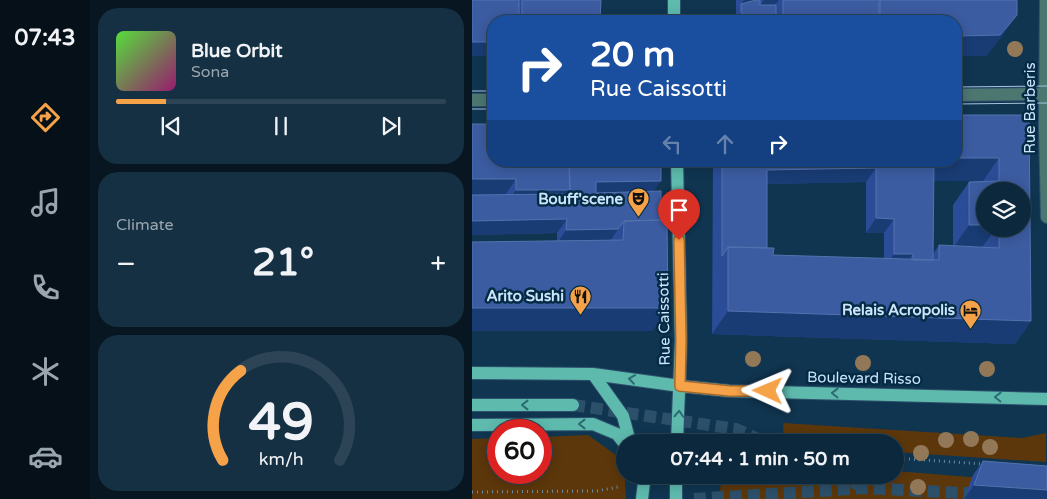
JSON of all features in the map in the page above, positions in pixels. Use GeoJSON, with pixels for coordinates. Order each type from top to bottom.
{"type":"FeatureCollection","features":[{"type":"Feature","properties":{"kind":"main road"},"geometry":{"type":"LineString","coordinates":[[674,0],[674,15]]}},
{"type":"Feature","properties":{"kind":"main road","name":"Rue Caissotti"},"geometry":{"type":"LineString","coordinates":[[677,167],[681,340],[677,434]]}},
{"type":"Feature","properties":{"kind":"main road","name":"Boulevard Risso"},"geometry":{"type":"LineString","coordinates":[[472,373],[593,374],[730,391],[1046,399]]}},
{"type":"Feature","properties":{"kind":"main road"},"geometry":{"type":"LineString","coordinates":[[593,374],[623,416],[628,434]]}},
{"type":"Feature","properties":{"kind":"main road"},"geometry":{"type":"LineString","coordinates":[[472,405],[574,405]]}},
{"type":"Feature","properties":{"kind":"main road"},"geometry":{"type":"LineString","coordinates":[[472,425],[593,424],[617,434]]}},
{"type":"Feature","properties":{"kind":"main road"},"geometry":{"type":"LineString","coordinates":[[642,484],[642,499]]}},
{"type":"Feature","properties":{"kind":"main road"},"geometry":{"type":"LineString","coordinates":[[676,484],[676,499]]}},
{"type":"Feature","properties":{"kind":"street","name":"Rue Barberis"},"geometry":{"type":"LineString","coordinates":[[1046,0],[1046,217]]}},
{"type":"Feature","properties":{"kind":"street"},"geometry":{"type":"LineString","coordinates":[[962,95],[1046,94]]}},
{"type":"Feature","properties":{"kind":"street"},"geometry":{"type":"LineString","coordinates":[[472,100],[487,100]]}},
{"type":"Feature","properties":{"kind":"path"},"geometry":{"type":"LineString","coordinates":[[904,459],[990,464]]}},
{"type":"Feature","properties":{"kind":"path"},"geometry":{"type":"LineString","coordinates":[[472,492],[597,491],[623,484]]}},
{"type":"Feature","properties":{"kind":"shaded area"},"geometry":{"type":"Polygon","coordinates":[[[783,423],[1022,438],[1046,433],[1046,462],[904,453],[904,434],[784,434],[783,423]]]}},
{"type":"Feature","properties":{"kind":"shaded area"},"geometry":{"type":"Polygon","coordinates":[[[588,435],[616,455],[616,484],[625,484],[626,499],[472,499],[472,439],[487,438],[487,484],[552,484],[552,437],[588,435]]]}},
{"type":"Feature","properties":{"kind":"shaded area"},"geometry":{"type":"Polygon","coordinates":[[[904,472],[1046,483],[1046,499],[719,499],[721,484],[904,484],[904,472]]]}},
{"type":"Feature","properties":{"kind":"building"},"geometry":{"type":"Polygon","coordinates":[[[472,0],[519,0],[519,15],[487,15],[487,42],[472,42],[472,0]]]}},
{"type":"Feature","properties":{"kind":"building"},"geometry":{"type":"Polygon","coordinates":[[[522,0],[601,0],[600,15],[522,15],[522,0]]]}},
{"type":"Feature","properties":{"kind":"building"},"geometry":{"type":"Polygon","coordinates":[[[760,0],[760,5],[776,5],[776,15],[744,15],[741,12],[741,4],[760,0]]]}},
{"type":"Feature","properties":{"kind":"building"},"geometry":{"type":"Polygon","coordinates":[[[783,0],[879,0],[879,15],[783,15],[783,0]]]}},
{"type":"Feature","properties":{"kind":"building"},"geometry":{"type":"Polygon","coordinates":[[[880,0],[1017,0],[1017,15],[1000,35],[962,36],[962,15],[880,15],[880,0]]]}},
{"type":"Feature","properties":{"kind":"building"},"geometry":{"type":"Polygon","coordinates":[[[962,115],[1029,115],[1030,182],[976,182],[976,225],[969,225],[969,182],[999,181],[999,158],[962,158],[962,115]]]}},
{"type":"Feature","properties":{"kind":"building"},"geometry":{"type":"Polygon","coordinates":[[[472,124],[487,124],[487,167],[569,167],[570,190],[516,190],[516,179],[472,179],[472,124]]]}},
{"type":"Feature","properties":{"kind":"building"},"geometry":{"type":"Polygon","coordinates":[[[569,167],[661,167],[661,181],[596,182],[596,193],[661,191],[661,220],[624,221],[618,229],[566,230],[567,219],[472,221],[472,195],[567,194],[570,190],[569,167]]]}},
{"type":"Feature","properties":{"kind":"building"},"geometry":{"type":"Polygon","coordinates":[[[722,167],[934,167],[933,260],[913,260],[913,254],[894,254],[894,219],[876,218],[876,168],[767,170],[767,248],[728,247],[722,256],[722,167]]]}},
{"type":"Feature","properties":{"kind":"building"},"geometry":{"type":"Polygon","coordinates":[[[667,220],[668,308],[472,308],[472,242],[623,240],[624,221],[667,220]]]}},
{"type":"Feature","properties":{"kind":"building"},"geometry":{"type":"Polygon","coordinates":[[[999,237],[1030,237],[1031,321],[728,311],[728,247],[774,248],[773,255],[939,260],[939,245],[999,248],[999,237]]]}},
{"type":"Feature","properties":{"kind":"building"},"geometry":{"type":"Polygon","coordinates":[[[983,461],[1047,466],[1047,490],[974,485],[983,461]]]}},
{"type":"Feature","properties":{"kind":"tunnel"},"geometry":{"type":"LineString","coordinates":[[573,405],[736,429],[747,434]]}},
{"type":"Feature","properties":{"kind":"tunnel"},"geometry":{"type":"LineString","coordinates":[[856,484],[863,487]]}},
{"type":"Feature","properties":{"kind":"tunnel"},"geometry":{"type":"LineString","coordinates":[[694,499],[865,488],[982,494]]}},
{"type":"Feature","properties":{"kind":"tram line"},"geometry":{"type":"LineString","coordinates":[[962,87],[1047,86]]}},
{"type":"Feature","properties":{"kind":"tram line"},"geometry":{"type":"LineString","coordinates":[[472,91],[487,91]]}},
{"type":"Feature","properties":{"kind":"tram line"},"geometry":{"type":"LineString","coordinates":[[962,104],[1047,103]]}},
{"type":"Feature","properties":{"kind":"tram line"},"geometry":{"type":"LineString","coordinates":[[472,109],[487,109]]}},
{"type":"Feature","properties":{"kind":"place","name":"Bouff'scene"},"geometry":{"type":"Point","coordinates":[639,218]}},
{"type":"Feature","properties":{"kind":"place","name":"Arito Sushi"},"geometry":{"type":"Point","coordinates":[580,315]}},
{"type":"Feature","properties":{"kind":"place","name":"Relais Acropolis"},"geometry":{"type":"Point","coordinates":[971,329]}},
{"type":"Feature","properties":{"kind":"route"},"geometry":{"type":"LineString","coordinates":[[679,240],[680,386],[730,391],[768,391]]}}]}
